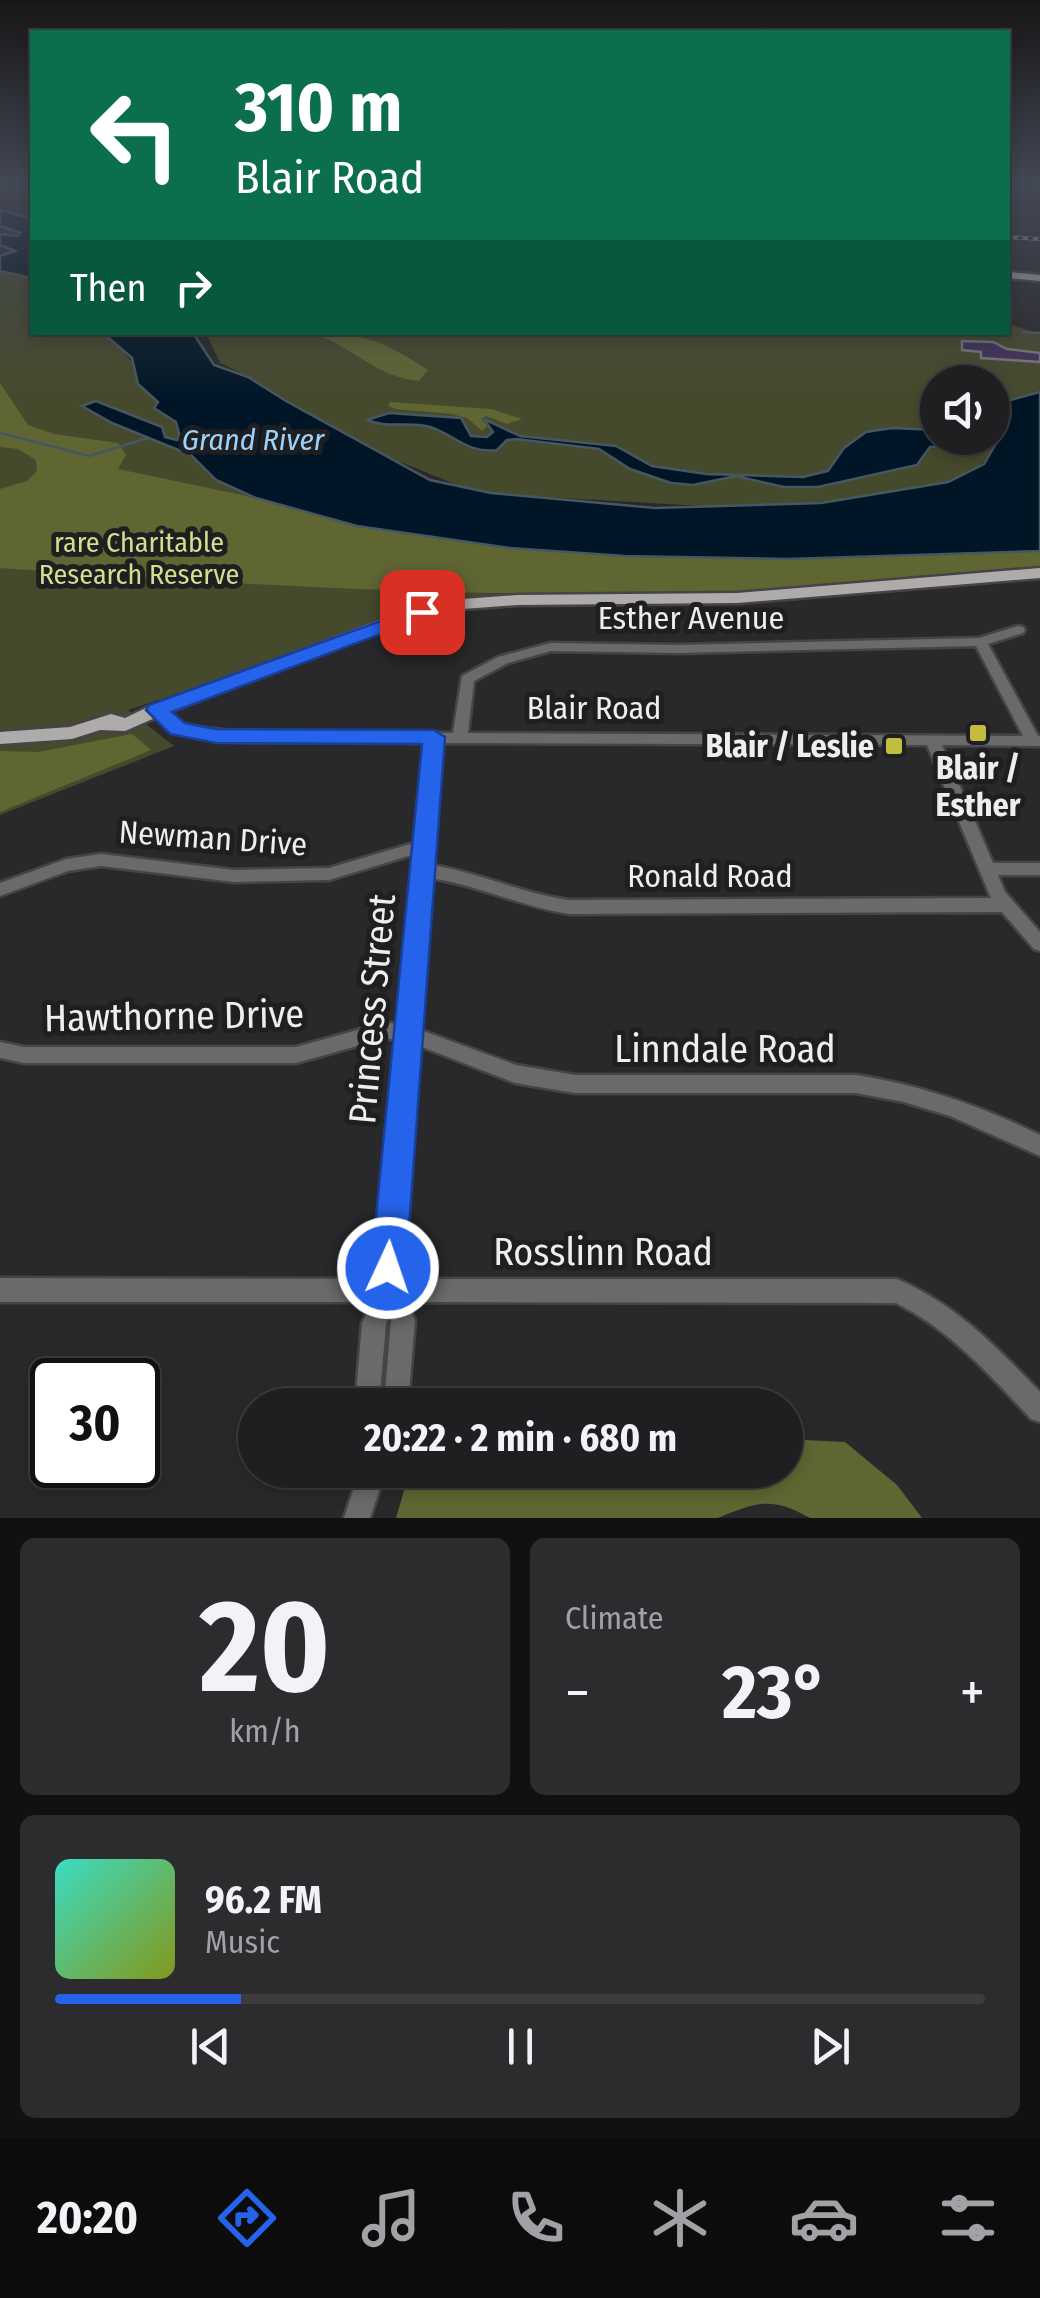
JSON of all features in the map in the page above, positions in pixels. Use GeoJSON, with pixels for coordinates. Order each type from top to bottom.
{"type":"FeatureCollection","features":[{"type":"Feature","properties":{"kind":"main road"},"geometry":{"type":"LineString","coordinates":[[1010,273],[1040,276]]}},
{"type":"Feature","properties":{"kind":"main road"},"geometry":{"type":"LineString","coordinates":[[0,738],[37,738],[142,720],[157,710],[402,618],[444,608],[517,600],[755,598],[1040,573]]}},
{"type":"Feature","properties":{"kind":"street","name":"Esther Avenue"},"geometry":{"type":"LineString","coordinates":[[460,737],[467,679],[530,650],[575,645],[678,648],[980,642],[1018,630]]}},
{"type":"Feature","properties":{"kind":"street"},"geometry":{"type":"LineString","coordinates":[[980,642],[1036,741]]}},
{"type":"Feature","properties":{"kind":"street","name":"Blair Road"},"geometry":{"type":"LineString","coordinates":[[157,710],[178,729],[216,736],[1036,741]]}},
{"type":"Feature","properties":{"kind":"street","name":"Princess Street"},"geometry":{"type":"LineString","coordinates":[[398,1388],[404,1320],[390,1289],[388,1258],[434,737]]}},
{"type":"Feature","properties":{"kind":"street"},"geometry":{"type":"LineString","coordinates":[[932,740],[1005,905],[1040,944]]}},
{"type":"Feature","properties":{"kind":"street","name":"Newman Drive"},"geometry":{"type":"LineString","coordinates":[[0,890],[66,865],[101,860],[234,876],[329,874],[423,846]]}},
{"type":"Feature","properties":{"kind":"street"},"geometry":{"type":"LineString","coordinates":[[986,869],[1040,869]]}},
{"type":"Feature","properties":{"kind":"street","name":"Ronald Road"},"geometry":{"type":"LineString","coordinates":[[422,870],[452,874],[528,901],[570,907],[1005,905]]}},
{"type":"Feature","properties":{"kind":"street","name":"Hawthorne Drive"},"geometry":{"type":"LineString","coordinates":[[0,1050],[24,1055],[296,1056],[386,1030],[407,1034]]}},
{"type":"Feature","properties":{"kind":"street","name":"Linndale Road"},"geometry":{"type":"LineString","coordinates":[[407,1034],[514,1074],[575,1084],[856,1084],[886,1088],[975,1115],[1040,1146]]}},
{"type":"Feature","properties":{"kind":"street","name":"Princess Street"},"geometry":{"type":"LineString","coordinates":[[368,1388],[374,1323],[390,1289]]}},
{"type":"Feature","properties":{"kind":"street","name":"Rosslinn Road"},"geometry":{"type":"LineString","coordinates":[[0,1290],[898,1291],[936,1309],[960,1328],[1040,1410]]}},
{"type":"Feature","properties":{"kind":"street"},"geometry":{"type":"LineString","coordinates":[[357,1518],[367,1488]]}},
{"type":"Feature","properties":{"kind":"green space","name":"rare Charitable Research Reserve"},"geometry":{"type":"Polygon","coordinates":[[[0,271],[30,278],[30,335],[110,335],[162,399],[302,512],[568,562],[480,593],[507,594],[460,599],[128,710],[174,746],[0,815],[0,271]]]}},
{"type":"Feature","properties":{"kind":"green space"},"geometry":{"type":"Polygon","coordinates":[[[1010,325],[1040,334],[1040,393],[1010,429],[1010,365],[920,365],[920,455],[989,455],[977,469],[948,482],[886,498],[719,507],[477,493],[297,420],[239,372],[220,363],[207,335],[1010,335],[1010,325]]]}},
{"type":"Feature","properties":{"kind":"green space"},"geometry":{"type":"Polygon","coordinates":[[[318,335],[350,335],[373,341],[428,370],[419,381],[404,379],[318,335]]]}},
{"type":"Feature","properties":{"kind":"green space"},"geometry":{"type":"Polygon","coordinates":[[[0,383],[28,425],[54,434],[118,443],[126,455],[118,469],[256,498],[357,526],[625,556],[788,559],[1040,551],[1040,568],[771,590],[551,594],[330,588],[0,568],[0,489],[27,481],[37,471],[36,460],[18,449],[0,447],[0,383]]]}},
{"type":"Feature","properties":{"kind":"green space"},"geometry":{"type":"Polygon","coordinates":[[[390,402],[491,409],[522,419],[507,424],[486,416],[481,419],[487,426],[482,431],[467,418],[395,409],[388,406],[390,402]]]}},
{"type":"Feature","properties":{"kind":"green space"},"geometry":{"type":"Polygon","coordinates":[[[132,734],[151,750],[0,812],[0,751],[38,752],[132,734]]]}},
{"type":"Feature","properties":{"kind":"green space"},"geometry":{"type":"Polygon","coordinates":[[[803,1440],[845,1442],[897,1485],[922,1518],[810,1518],[785,1506],[764,1504],[718,1518],[396,1518],[405,1488],[803,1488],[803,1440]]]}},
{"type":"Feature","properties":{"kind":"water"},"geometry":{"type":"Polygon","coordinates":[[[0,256],[30,256],[30,278],[0,271],[0,256]]]}},
{"type":"Feature","properties":{"kind":"water","name":"Grand River"},"geometry":{"type":"Polygon","coordinates":[[[105,335],[194,335],[214,365],[248,377],[430,480],[491,493],[655,508],[821,503],[948,482],[984,464],[989,455],[1010,455],[1010,400],[1040,392],[1040,551],[788,559],[625,556],[510,548],[357,526],[256,498],[216,480],[191,455],[112,423],[82,406],[96,401],[162,427],[165,437],[177,440],[180,437],[176,422],[154,408],[158,402],[138,384],[132,358],[105,335]]]}},
{"type":"Feature","properties":{"kind":"water"},"geometry":{"type":"Polygon","coordinates":[[[389,413],[461,418],[471,436],[487,437],[493,432],[484,419],[520,436],[616,446],[652,466],[706,474],[803,477],[828,471],[844,448],[866,432],[892,428],[920,429],[920,455],[924,455],[917,465],[818,487],[784,487],[736,476],[693,485],[671,483],[630,469],[599,449],[516,439],[507,440],[497,450],[478,449],[430,427],[367,420],[389,413]]]}},
{"type":"Feature","properties":{"kind":"building"},"geometry":{"type":"Polygon","coordinates":[[[962,341],[993,342],[1007,349],[1040,353],[1040,362],[981,358],[981,352],[962,350],[962,341]]]}},
{"type":"Feature","properties":{"kind":"waterway"},"geometry":{"type":"LineString","coordinates":[[1023,332],[1040,333]]}},
{"type":"Feature","properties":{"kind":"waterway"},"geometry":{"type":"LineString","coordinates":[[0,433],[89,456],[148,438]]}},
{"type":"Feature","properties":{"kind":"place","name":"Blair / Esther"},"geometry":{"type":"Point","coordinates":[978,733]}},
{"type":"Feature","properties":{"kind":"place","name":"Blair / Leslie"},"geometry":{"type":"Point","coordinates":[894,746]}},
{"type":"Feature","properties":{"kind":"route"},"geometry":{"type":"LineString","coordinates":[[388,1268],[434,737],[216,736],[178,729],[157,710],[422,612]]}}]}
